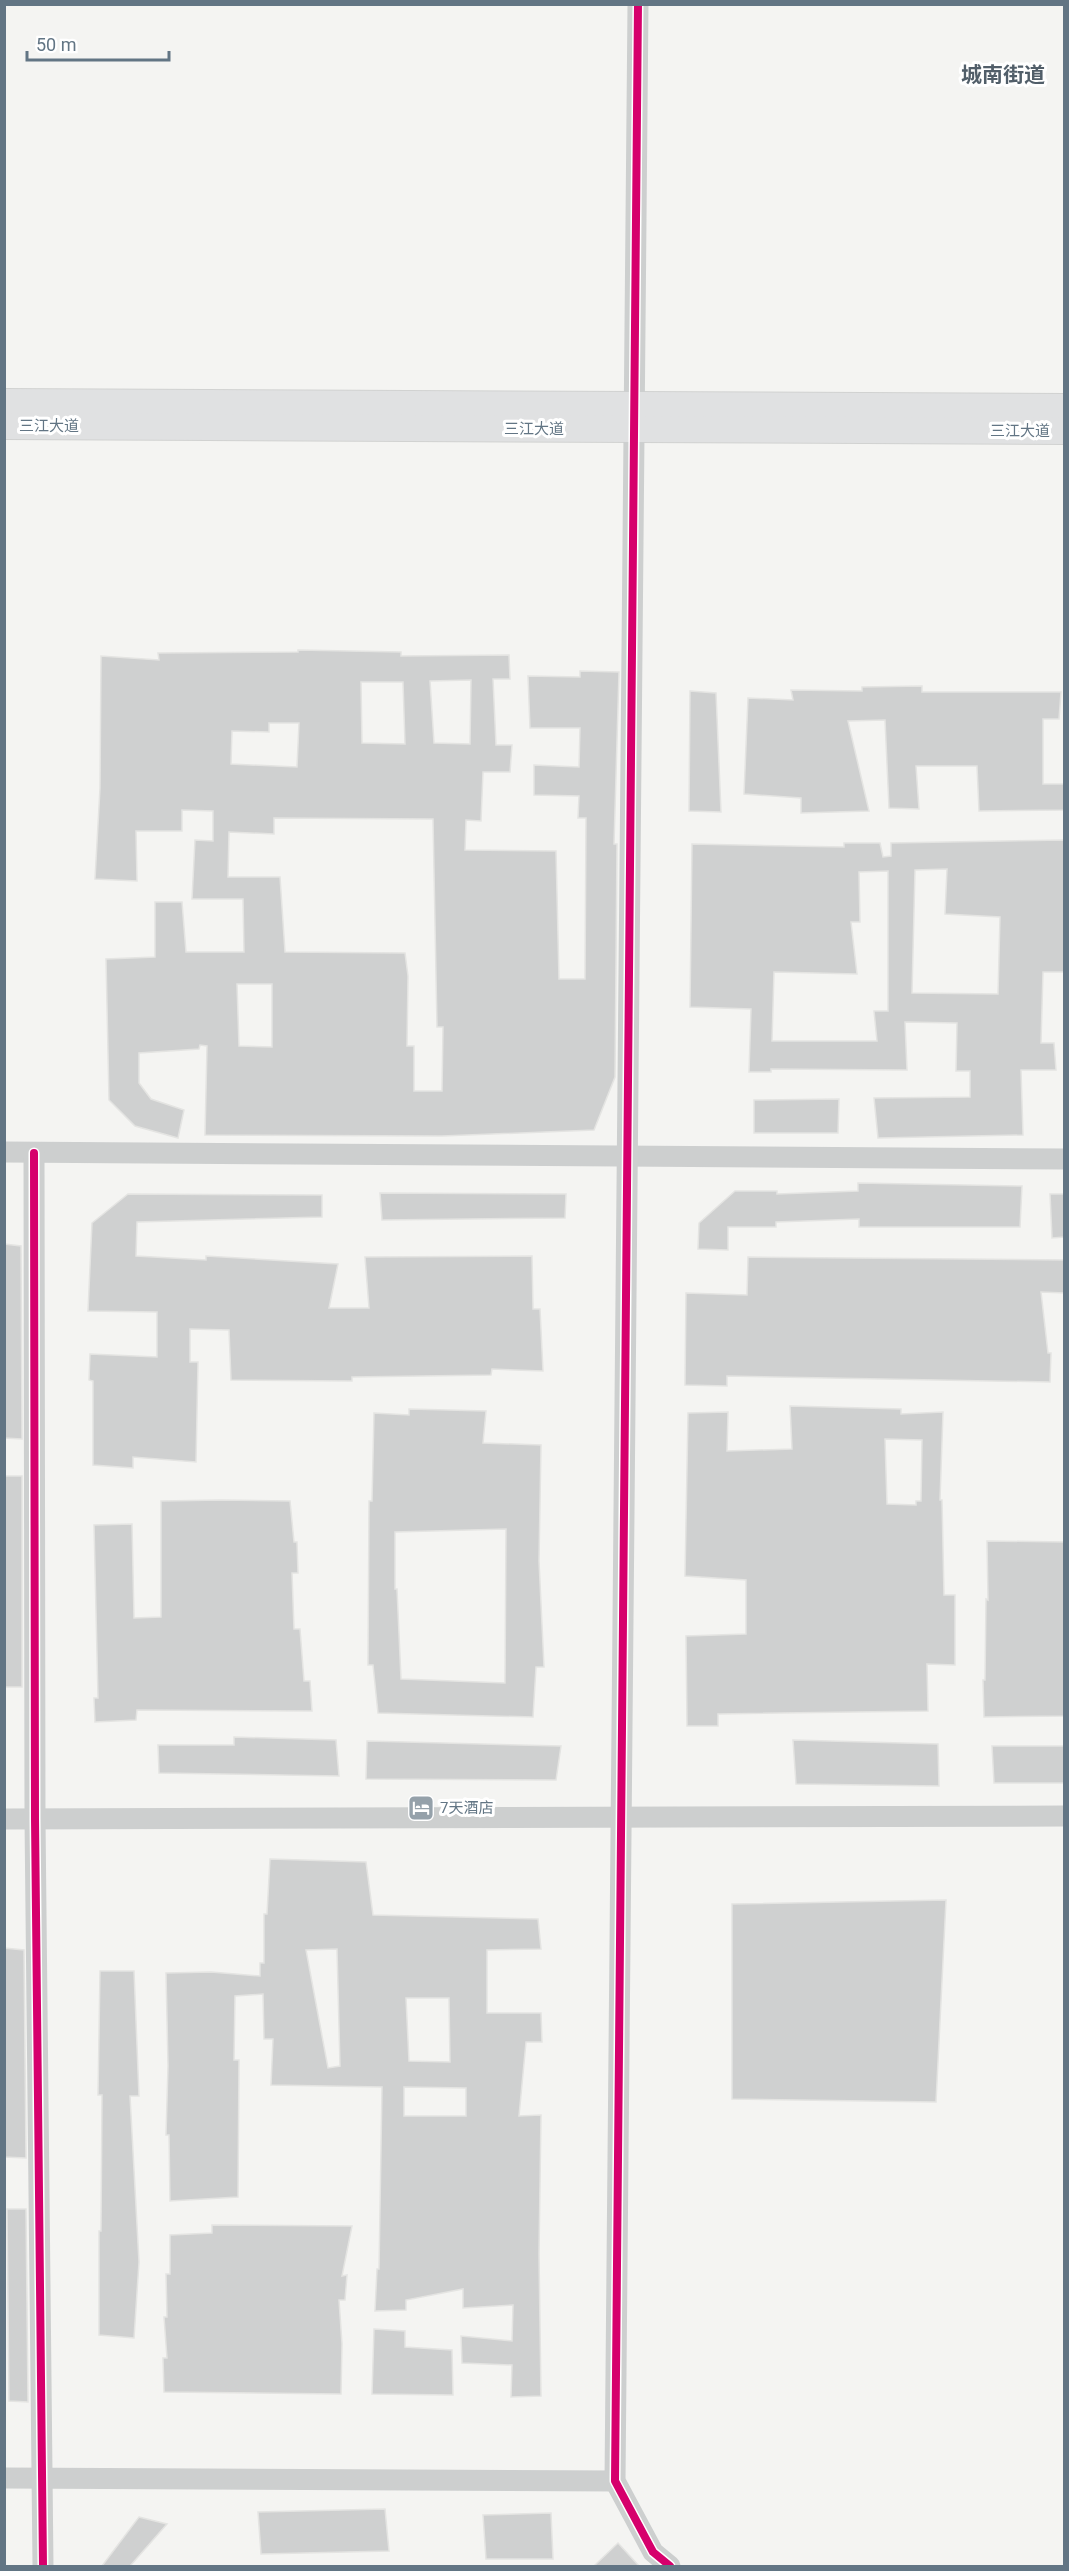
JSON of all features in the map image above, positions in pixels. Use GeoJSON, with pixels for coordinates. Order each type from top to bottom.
{"type":"FeatureCollection","features":[{"type":"Feature","properties":{"kind":"main road","name":"三江大道"},"geometry":{"type":"LineString","coordinates":[[4,402],[1065,431]]}},
{"type":"Feature","properties":{"kind":"main road","name":"三江大道"},"geometry":{"type":"LineString","coordinates":[[4,426],[635,418],[1065,407]]}},
{"type":"Feature","properties":{"kind":"street"},"geometry":{"type":"LineString","coordinates":[[638,4],[615,2481],[653,2552],[670,2566]]}},
{"type":"Feature","properties":{"kind":"street"},"geometry":{"type":"LineString","coordinates":[[4,1152],[1065,1159]]}},
{"type":"Feature","properties":{"kind":"street"},"geometry":{"type":"LineString","coordinates":[[34,1153],[35,1819],[44,2566]]}},
{"type":"Feature","properties":{"kind":"street"},"geometry":{"type":"LineString","coordinates":[[4,1819],[1065,1816]]}},
{"type":"Feature","properties":{"kind":"street"},"geometry":{"type":"LineString","coordinates":[[4,2478],[42,2480],[615,2481]]}},
{"type":"Feature","properties":{"kind":"building"},"geometry":{"type":"Polygon","coordinates":[[[298,650],[401,652],[401,656],[509,655],[510,679],[493,679],[496,745],[512,745],[510,772],[483,772],[481,821],[466,820],[465,850],[556,851],[559,979],[585,979],[586,818],[578,818],[579,796],[534,795],[534,765],[579,767],[580,728],[530,728],[528,676],[580,677],[580,671],[619,672],[614,844],[617,844],[615,1077],[594,1130],[442,1136],[205,1135],[207,1046],[200,1045],[199,1049],[139,1053],[139,1083],[151,1099],[184,1110],[178,1138],[135,1126],[109,1100],[106,959],[155,957],[155,902],[182,902],[186,952],[244,952],[243,899],[192,899],[195,840],[213,841],[213,811],[182,810],[182,831],[136,831],[137,881],[95,879],[100,788],[101,656],[159,660],[158,653],[298,652],[298,650]],[[471,680],[430,681],[434,743],[470,744],[471,680]],[[361,682],[362,743],[405,744],[403,682],[361,682]],[[269,723],[269,732],[232,731],[231,764],[297,767],[299,723],[269,723]],[[274,818],[274,834],[229,832],[228,877],[280,877],[285,952],[405,953],[408,976],[407,1046],[414,1046],[414,1091],[442,1091],[443,1027],[437,1027],[433,819],[274,818]],[[237,984],[239,1046],[272,1047],[272,984],[237,984]]]}},
{"type":"Feature","properties":{"kind":"building"},"geometry":{"type":"Polygon","coordinates":[[[922,686],[922,692],[1061,692],[1059,719],[1043,719],[1043,784],[1065,784],[1065,810],[979,811],[977,766],[916,766],[919,809],[889,808],[885,720],[848,721],[869,811],[801,813],[801,798],[744,794],[748,698],[793,700],[791,690],[862,691],[862,687],[922,686]]]}},
{"type":"Feature","properties":{"kind":"building"},"geometry":{"type":"Polygon","coordinates":[[[690,691],[716,693],[721,812],[689,811],[690,691]]]}},
{"type":"Feature","properties":{"kind":"building"},"geometry":{"type":"Polygon","coordinates":[[[1065,840],[1065,972],[1043,972],[1041,1043],[1054,1043],[1056,1070],[1021,1070],[1023,1135],[878,1138],[874,1098],[970,1097],[970,1071],[956,1071],[957,1023],[905,1022],[907,1070],[771,1069],[771,1072],[749,1072],[751,1009],[690,1007],[692,844],[844,847],[844,843],[880,843],[883,857],[891,856],[891,843],[1065,840]],[[947,869],[915,870],[912,993],[998,994],[1000,917],[945,914],[947,869]],[[888,871],[859,872],[860,922],[851,922],[857,974],[774,972],[772,1041],[877,1041],[874,1011],[888,1011],[888,871]]]}},
{"type":"Feature","properties":{"kind":"building"},"geometry":{"type":"Polygon","coordinates":[[[839,1099],[838,1133],[754,1133],[754,1100],[839,1099]]]}},
{"type":"Feature","properties":{"kind":"building"},"geometry":{"type":"Polygon","coordinates":[[[858,1183],[1022,1186],[1020,1227],[859,1227],[859,1219],[776,1222],[776,1227],[728,1227],[728,1250],[698,1249],[699,1223],[735,1191],[777,1191],[777,1194],[858,1191],[858,1183]]]}},
{"type":"Feature","properties":{"kind":"building"},"geometry":{"type":"Polygon","coordinates":[[[380,1193],[566,1194],[565,1218],[382,1220],[380,1193]]]}},
{"type":"Feature","properties":{"kind":"building"},"geometry":{"type":"Polygon","coordinates":[[[128,1194],[322,1195],[322,1217],[137,1222],[136,1256],[206,1260],[206,1256],[338,1264],[329,1308],[369,1308],[365,1257],[532,1256],[533,1309],[540,1309],[543,1371],[492,1369],[491,1375],[352,1377],[352,1381],[231,1380],[229,1330],[190,1329],[190,1362],[198,1362],[196,1462],[133,1457],[133,1468],[93,1465],[93,1381],[89,1380],[90,1354],[157,1357],[157,1312],[88,1311],[92,1223],[128,1194]]]}},
{"type":"Feature","properties":{"kind":"building"},"geometry":{"type":"Polygon","coordinates":[[[1050,1194],[1065,1194],[1065,1237],[1052,1238],[1050,1194]]]}},
{"type":"Feature","properties":{"kind":"building"},"geometry":{"type":"Polygon","coordinates":[[[4,1244],[21,1246],[22,1439],[4,1438],[4,1244]]]}},
{"type":"Feature","properties":{"kind":"building"},"geometry":{"type":"Polygon","coordinates":[[[748,1257],[1065,1260],[1065,1293],[1041,1292],[1048,1353],[1051,1353],[1050,1382],[727,1376],[727,1386],[685,1385],[686,1293],[747,1295],[748,1257]]]}},
{"type":"Feature","properties":{"kind":"building"},"geometry":{"type":"Polygon","coordinates":[[[790,1406],[901,1409],[901,1414],[943,1412],[940,1500],[942,1500],[944,1595],[955,1595],[955,1665],[927,1664],[928,1711],[718,1714],[718,1726],[687,1726],[686,1636],[746,1634],[746,1580],[685,1576],[688,1413],[728,1412],[727,1451],[792,1449],[790,1406]],[[885,1439],[887,1504],[916,1505],[916,1501],[921,1501],[922,1440],[885,1439]]]}},
{"type":"Feature","properties":{"kind":"building"},"geometry":{"type":"Polygon","coordinates":[[[409,1409],[486,1411],[483,1443],[541,1445],[539,1561],[544,1667],[536,1667],[533,1717],[378,1713],[373,1665],[368,1665],[369,1501],[372,1501],[374,1413],[409,1415],[409,1409]],[[506,1529],[395,1532],[395,1589],[397,1589],[401,1679],[505,1683],[506,1529]]]}},
{"type":"Feature","properties":{"kind":"building"},"geometry":{"type":"Polygon","coordinates":[[[4,1476],[22,1476],[22,1687],[4,1687],[4,1476]]]}},
{"type":"Feature","properties":{"kind":"building"},"geometry":{"type":"Polygon","coordinates":[[[161,1501],[290,1501],[294,1542],[297,1542],[298,1573],[292,1573],[294,1629],[300,1629],[304,1681],[310,1681],[312,1711],[137,1710],[136,1720],[95,1722],[94,1698],[98,1698],[94,1525],[132,1524],[134,1618],[161,1617],[161,1501]]]}},
{"type":"Feature","properties":{"kind":"building"},"geometry":{"type":"Polygon","coordinates":[[[987,1541],[1065,1542],[1065,1716],[984,1717],[983,1680],[985,1680],[986,1599],[988,1600],[987,1541]]]}},
{"type":"Feature","properties":{"kind":"building"},"geometry":{"type":"Polygon","coordinates":[[[234,1737],[336,1740],[339,1776],[159,1773],[158,1745],[234,1745],[234,1737]]]}},
{"type":"Feature","properties":{"kind":"building"},"geometry":{"type":"Polygon","coordinates":[[[793,1740],[938,1744],[939,1786],[796,1784],[793,1740]]]}},
{"type":"Feature","properties":{"kind":"building"},"geometry":{"type":"Polygon","coordinates":[[[367,1741],[561,1746],[556,1780],[366,1779],[367,1741]]]}},
{"type":"Feature","properties":{"kind":"building"},"geometry":{"type":"Polygon","coordinates":[[[992,1746],[1065,1746],[1065,1783],[994,1783],[992,1746]]]}},
{"type":"Feature","properties":{"kind":"building"},"geometry":{"type":"Polygon","coordinates":[[[270,1859],[366,1862],[373,1915],[538,1919],[541,1949],[487,1950],[487,2013],[541,2013],[542,2042],[526,2042],[519,2116],[541,2115],[539,2254],[541,2396],[511,2397],[512,2365],[462,2363],[461,2336],[512,2341],[513,2305],[463,2308],[463,2289],[406,2300],[406,2310],[375,2311],[377,2269],[379,2269],[382,2087],[271,2085],[273,2039],[264,2039],[263,1994],[235,1996],[234,2060],[239,2060],[238,2197],[170,2201],[169,2135],[166,2135],[168,2066],[166,1973],[211,1972],[260,1976],[260,1963],[264,1963],[264,1914],[267,1914],[270,1859]],[[337,1949],[306,1950],[328,2068],[340,2066],[337,1949]],[[406,1998],[409,2061],[450,2062],[449,1998],[406,1998]],[[404,2087],[404,2116],[466,2116],[466,2088],[404,2087]]]}},
{"type":"Feature","properties":{"kind":"building"},"geometry":{"type":"Polygon","coordinates":[[[946,1900],[936,2102],[732,2099],[732,1904],[946,1900]]]}},
{"type":"Feature","properties":{"kind":"building"},"geometry":{"type":"Polygon","coordinates":[[[4,1948],[24,1950],[26,2158],[4,2157],[4,1948]]]}},
{"type":"Feature","properties":{"kind":"building"},"geometry":{"type":"Polygon","coordinates":[[[100,1971],[134,1971],[139,2096],[130,2096],[139,2262],[134,2338],[99,2335],[102,2095],[98,2095],[100,1971]]]}},
{"type":"Feature","properties":{"kind":"building"},"geometry":{"type":"Polygon","coordinates":[[[7,2209],[26,2209],[28,2402],[9,2401],[7,2209]]]}},
{"type":"Feature","properties":{"kind":"building"},"geometry":{"type":"Polygon","coordinates":[[[212,2225],[352,2226],[342,2276],[347,2275],[345,2300],[339,2300],[342,2344],[341,2394],[164,2392],[163,2358],[167,2358],[164,2317],[167,2317],[166,2274],[170,2274],[170,2235],[212,2233],[212,2225]]]}},
{"type":"Feature","properties":{"kind":"building"},"geometry":{"type":"Polygon","coordinates":[[[374,2329],[405,2331],[405,2347],[452,2350],[453,2395],[372,2394],[374,2329]]]}},
{"type":"Feature","properties":{"kind":"building"},"geometry":{"type":"Polygon","coordinates":[[[385,2509],[389,2551],[261,2554],[258,2512],[385,2509]]]}},
{"type":"Feature","properties":{"kind":"building"},"geometry":{"type":"Polygon","coordinates":[[[551,2513],[553,2559],[486,2559],[483,2515],[551,2513]]]}},
{"type":"Feature","properties":{"kind":"building"},"geometry":{"type":"Polygon","coordinates":[[[139,2517],[167,2524],[130,2566],[102,2566],[139,2517]]]}},
{"type":"Feature","properties":{"kind":"building"},"geometry":{"type":"Polygon","coordinates":[[[618,2543],[639,2566],[594,2566],[618,2543]]]}},
{"type":"Feature","properties":{"kind":"cycle path"},"geometry":{"type":"LineString","coordinates":[[638,4],[615,2481],[653,2552],[670,2566]]}},
{"type":"Feature","properties":{"kind":"cycle path"},"geometry":{"type":"LineString","coordinates":[[34,1153],[35,1819],[43,2566]]}},
{"type":"Feature","properties":{"kind":"place","name":"7天酒店"},"geometry":{"type":"Point","coordinates":[421,1808]}},
{"type":"Feature","properties":{"kind":"district","name":"城南街道"},"geometry":{"type":"Point","coordinates":[1003,75]}}]}
